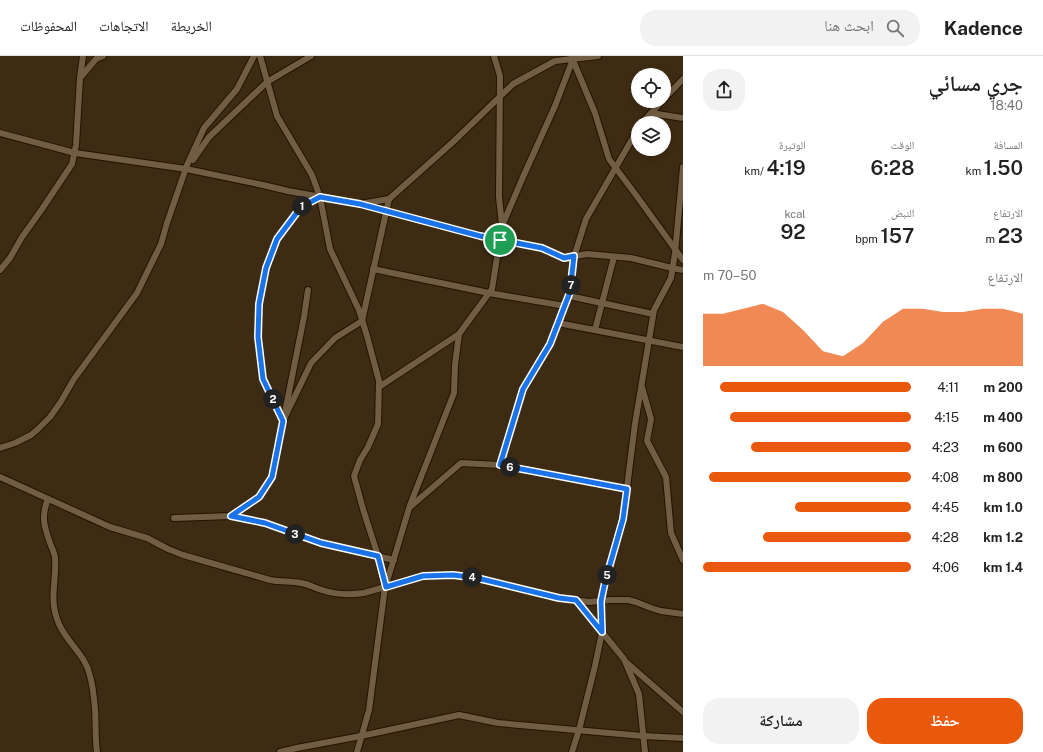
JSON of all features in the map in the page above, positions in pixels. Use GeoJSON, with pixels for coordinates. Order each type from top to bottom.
{"type":"FeatureCollection","features":[{"type":"Feature","properties":{"kind":"street"},"geometry":{"type":"LineString","coordinates":[[0,270],[10,258],[22,236],[72,164],[75,153],[83,56]]}},
{"type":"Feature","properties":{"kind":"street"},"geometry":{"type":"LineString","coordinates":[[80,78],[96,59],[103,56]]}},
{"type":"Feature","properties":{"kind":"street"},"geometry":{"type":"LineString","coordinates":[[0,448],[15,443],[31,434],[50,417],[74,379],[137,293],[161,244],[186,169],[204,128],[237,89],[254,56]]}},
{"type":"Feature","properties":{"kind":"street"},"geometry":{"type":"LineString","coordinates":[[260,56],[277,116],[312,175],[320,197],[330,249],[359,310],[379,382],[378,424],[368,447],[360,460],[354,476],[386,587]]}},
{"type":"Feature","properties":{"kind":"street"},"geometry":{"type":"LineString","coordinates":[[186,169],[209,137],[267,82],[310,56]]}},
{"type":"Feature","properties":{"kind":"street"},"geometry":{"type":"LineString","coordinates":[[379,387],[458,334],[492,289],[502,226],[499,197],[500,76],[494,56]]}},
{"type":"Feature","properties":{"kind":"street"},"geometry":{"type":"LineString","coordinates":[[360,204],[389,199],[453,142],[513,84],[557,58],[598,56]]}},
{"type":"Feature","properties":{"kind":"street"},"geometry":{"type":"LineString","coordinates":[[502,226],[522,177],[555,106],[572,57]]}},
{"type":"Feature","properties":{"kind":"street"},"geometry":{"type":"LineString","coordinates":[[572,57],[595,113],[609,159],[683,260]]}},
{"type":"Feature","properties":{"kind":"street"},"geometry":{"type":"LineString","coordinates":[[671,92],[683,79]]}},
{"type":"Feature","properties":{"kind":"street"},"geometry":{"type":"LineString","coordinates":[[648,116],[656,108]]}},
{"type":"Feature","properties":{"kind":"street"},"geometry":{"type":"LineString","coordinates":[[651,113],[683,118]]}},
{"type":"Feature","properties":{"kind":"street"},"geometry":{"type":"LineString","coordinates":[[0,133],[75,153],[186,169],[360,204],[480,236],[542,248],[564,258],[587,254],[631,258],[683,270]]}},
{"type":"Feature","properties":{"kind":"street"},"geometry":{"type":"LineString","coordinates":[[500,465],[523,389],[550,344],[569,296],[574,256],[586,219],[631,141]]}},
{"type":"Feature","properties":{"kind":"street"},"geometry":{"type":"LineString","coordinates":[[572,752],[595,666],[602,632],[601,601],[605,582],[623,519],[634,424],[642,386],[654,310],[670,278],[675,248],[680,233],[683,167]]}},
{"type":"Feature","properties":{"kind":"street"},"geometry":{"type":"LineString","coordinates":[[283,421],[263,379],[258,337],[259,304],[266,268],[277,239],[301,207],[320,197]]}},
{"type":"Feature","properties":{"kind":"street"},"geometry":{"type":"LineString","coordinates":[[283,421],[311,363],[335,338],[362,321],[389,199]]}},
{"type":"Feature","properties":{"kind":"street"},"geometry":{"type":"LineString","coordinates":[[595,330],[614,257]]}},
{"type":"Feature","properties":{"kind":"street"},"geometry":{"type":"LineString","coordinates":[[373,269],[489,293],[565,306]]}},
{"type":"Feature","properties":{"kind":"street"},"geometry":{"type":"LineString","coordinates":[[231,516],[259,497],[272,477],[308,290]]}},
{"type":"Feature","properties":{"kind":"street"},"geometry":{"type":"LineString","coordinates":[[569,296],[654,314]]}},
{"type":"Feature","properties":{"kind":"street"},"geometry":{"type":"LineString","coordinates":[[558,323],[683,347]]}},
{"type":"Feature","properties":{"kind":"street"},"geometry":{"type":"LineString","coordinates":[[357,752],[369,710],[386,587],[410,507],[454,393],[458,334]]}},
{"type":"Feature","properties":{"kind":"street"},"geometry":{"type":"LineString","coordinates":[[642,386],[651,419],[647,442],[666,477],[671,533],[683,560]]}},
{"type":"Feature","properties":{"kind":"street"},"geometry":{"type":"LineString","coordinates":[[410,507],[461,463],[500,465],[627,489]]}},
{"type":"Feature","properties":{"kind":"street"},"geometry":{"type":"LineString","coordinates":[[0,477],[110,527],[147,538],[180,554],[278,582],[302,583],[330,593],[346,595],[364,593],[423,576],[453,575],[477,578],[552,596],[589,602],[628,600],[661,611],[683,614]]}},
{"type":"Feature","properties":{"kind":"street"},"geometry":{"type":"LineString","coordinates":[[48,499],[44,510],[44,516],[45,530],[55,555],[56,569],[53,588],[54,606],[58,624],[80,654],[89,670],[95,709],[97,752]]}},
{"type":"Feature","properties":{"kind":"street"},"geometry":{"type":"LineString","coordinates":[[174,518],[231,516],[265,523],[321,543],[394,560]]}},
{"type":"Feature","properties":{"kind":"street"},"geometry":{"type":"LineString","coordinates":[[576,600],[624,659],[683,712]]}},
{"type":"Feature","properties":{"kind":"street"},"geometry":{"type":"LineString","coordinates":[[624,659],[639,694],[644,752]]}},
{"type":"Feature","properties":{"kind":"street"},"geometry":{"type":"LineString","coordinates":[[280,752],[459,715],[498,723],[643,736],[683,738]]}},
{"type":"Feature","properties":{"kind":"route"},"geometry":{"type":"LineString","coordinates":[[320,197],[360,204],[500,240],[542,248],[564,258],[574,256],[570,292],[550,344],[523,389],[500,465],[627,489],[623,519],[601,601],[602,632],[576,600],[559,598],[489,580],[453,575],[423,576],[386,587],[378,556],[321,543],[265,523],[231,516],[259,497],[272,477],[283,421],[263,379],[258,337],[259,304],[266,268],[277,239],[301,207],[320,197]]}}]}
